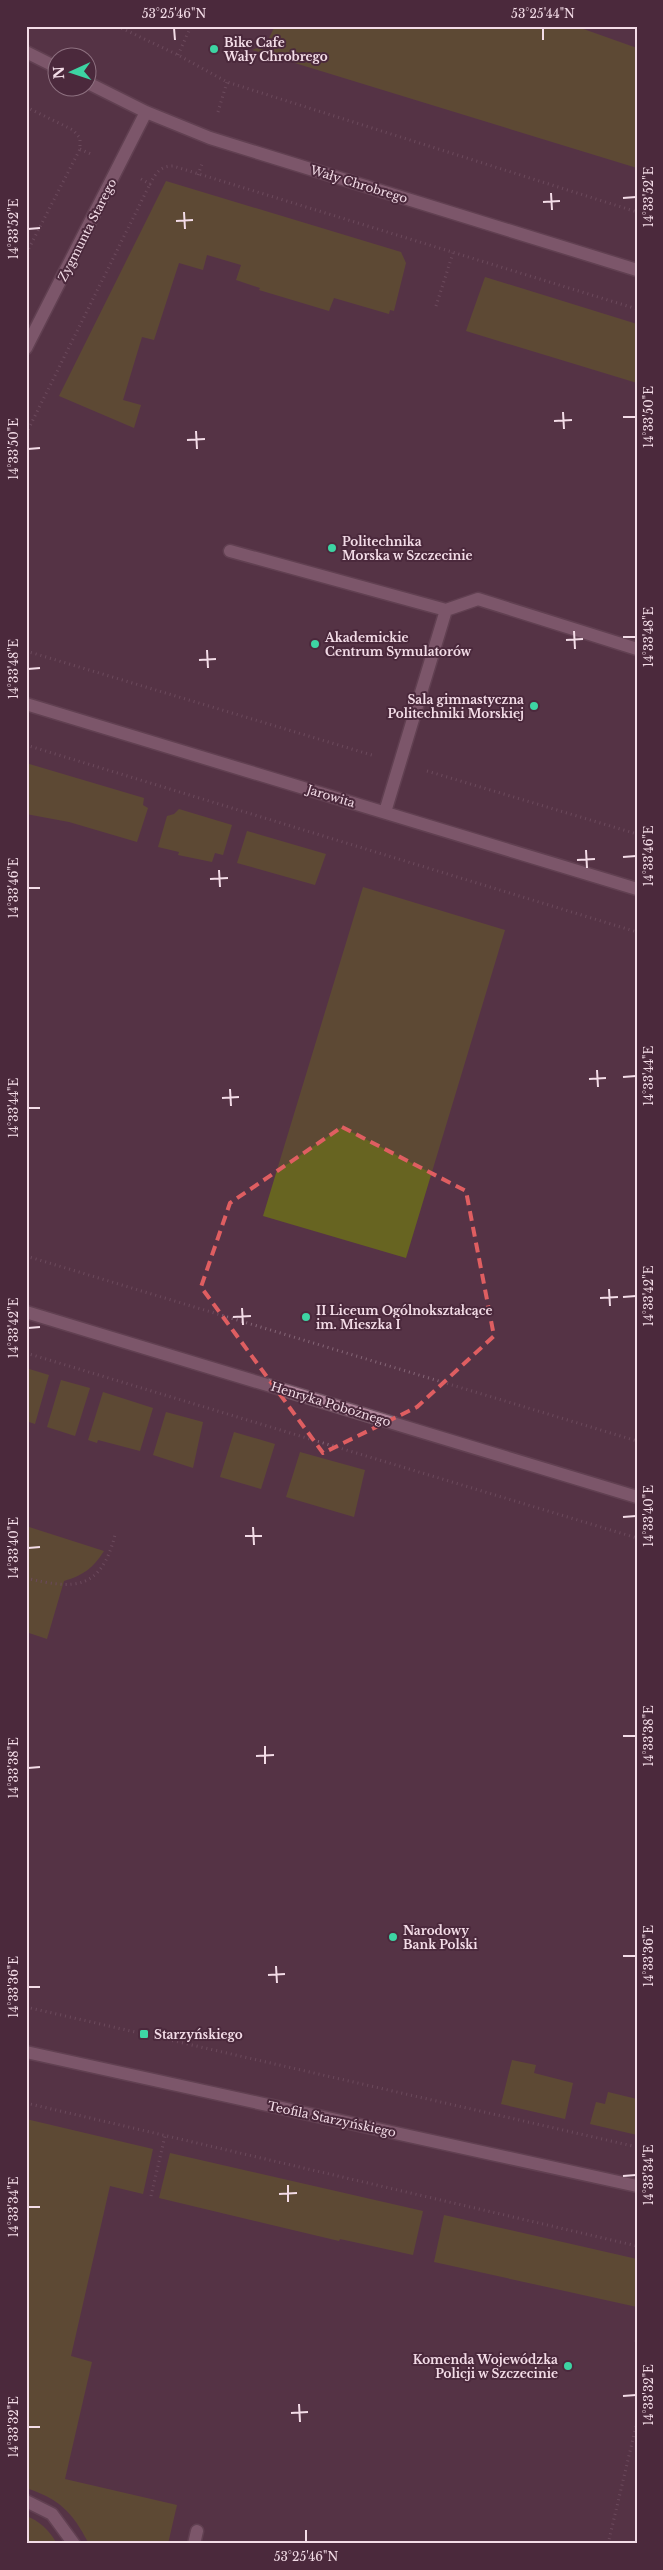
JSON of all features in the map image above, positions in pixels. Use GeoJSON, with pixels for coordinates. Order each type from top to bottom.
{"type":"FeatureCollection","features":[{"type":"Feature","properties":{"kind":"street"},"geometry":{"type":"LineString","coordinates":[[26,52],[48,63]]}},
{"type":"Feature","properties":{"kind":"street","name":"Wały Chrobrego"},"geometry":{"type":"LineString","coordinates":[[98,88],[146,112],[210,138],[637,270]]}},
{"type":"Feature","properties":{"kind":"street","name":"Zygmunta Starego"},"geometry":{"type":"LineString","coordinates":[[26,348],[146,112]]}},
{"type":"Feature","properties":{"kind":"street"},"geometry":{"type":"LineString","coordinates":[[230,551],[446,610],[478,599],[637,649]]}},
{"type":"Feature","properties":{"kind":"street"},"geometry":{"type":"LineString","coordinates":[[385,812],[446,610]]}},
{"type":"Feature","properties":{"kind":"street","name":"Jarowita"},"geometry":{"type":"LineString","coordinates":[[26,704],[637,889]]}},
{"type":"Feature","properties":{"kind":"street","name":"Henryka Pobożnego"},"geometry":{"type":"LineString","coordinates":[[26,1312],[637,1497]]}},
{"type":"Feature","properties":{"kind":"street","name":"Teofila Starzyńskiego"},"geometry":{"type":"LineString","coordinates":[[26,2052],[637,2186]]}},
{"type":"Feature","properties":{"kind":"street"},"geometry":{"type":"LineString","coordinates":[[26,2502],[52,2514],[74,2544]]}},
{"type":"Feature","properties":{"kind":"path"},"geometry":{"type":"LineString","coordinates":[[117,26],[178,55],[227,82],[637,212]]}},
{"type":"Feature","properties":{"kind":"path"},"geometry":{"type":"LineString","coordinates":[[178,55],[192,26]]}},
{"type":"Feature","properties":{"kind":"path"},"geometry":{"type":"LineString","coordinates":[[216,121],[227,82]]}},
{"type":"Feature","properties":{"kind":"path"},"geometry":{"type":"LineString","coordinates":[[26,107],[73,130],[80,138],[80,149],[26,254]]}},
{"type":"Feature","properties":{"kind":"path"},"geometry":{"type":"LineString","coordinates":[[80,149],[150,184]]}},
{"type":"Feature","properties":{"kind":"path"},"geometry":{"type":"LineString","coordinates":[[26,434],[155,174],[164,166],[173,166],[637,310]]}},
{"type":"Feature","properties":{"kind":"path"},"geometry":{"type":"LineString","coordinates":[[436,306],[453,253]]}},
{"type":"Feature","properties":{"kind":"path"},"geometry":{"type":"LineString","coordinates":[[26,651],[637,834]]}},
{"type":"Feature","properties":{"kind":"path"},"geometry":{"type":"LineString","coordinates":[[26,746],[637,932]]}},
{"type":"Feature","properties":{"kind":"path"},"geometry":{"type":"LineString","coordinates":[[26,1256],[637,1441]]}},
{"type":"Feature","properties":{"kind":"path"},"geometry":{"type":"LineString","coordinates":[[26,1353],[637,1538]]}},
{"type":"Feature","properties":{"kind":"path"},"geometry":{"type":"LineString","coordinates":[[26,1578],[54,1585],[68,1586],[79,1584],[102,1568],[109,1557],[115,1535]]}},
{"type":"Feature","properties":{"kind":"path"},"geometry":{"type":"LineString","coordinates":[[26,2007],[637,2147]]}},
{"type":"Feature","properties":{"kind":"path"},"geometry":{"type":"LineString","coordinates":[[26,2103],[637,2246]]}},
{"type":"Feature","properties":{"kind":"path"},"geometry":{"type":"LineString","coordinates":[[151,2196],[165,2136]]}},
{"type":"Feature","properties":{"kind":"path"},"geometry":{"type":"LineString","coordinates":[[608,2544],[635,2440],[637,2422]]}},
{"type":"Feature","properties":{"kind":"highlighted area"},"geometry":{"type":"Polygon","coordinates":[[[342,1127],[466,1191],[494,1336],[417,1407],[323,1453],[201,1287],[230,1203],[342,1127]]]}},
{"type":"Feature","properties":{"kind":"shaded area"},"geometry":{"type":"Polygon","coordinates":[[[275,26],[575,26],[637,48],[637,168],[252,50],[266,44],[275,26]]]}},
{"type":"Feature","properties":{"kind":"shaded area"},"geometry":{"type":"Polygon","coordinates":[[[166,181],[401,252],[406,263],[394,311],[390,310],[389,314],[334,298],[329,311],[259,290],[260,288],[236,280],[241,265],[207,255],[203,270],[179,263],[154,340],[142,337],[123,400],[141,405],[134,428],[59,396],[166,181]]]}},
{"type":"Feature","properties":{"kind":"shaded area"},"geometry":{"type":"Polygon","coordinates":[[[485,277],[637,324],[637,383],[466,331],[485,277]]]}},
{"type":"Feature","properties":{"kind":"shaded area"},"geometry":{"type":"Polygon","coordinates":[[[26,763],[144,798],[143,805],[148,808],[137,842],[69,822],[26,814],[26,763]]]}},
{"type":"Feature","properties":{"kind":"shaded area"},"geometry":{"type":"Polygon","coordinates":[[[179,809],[232,825],[223,855],[215,853],[212,862],[178,855],[179,852],[158,847],[167,816],[174,814],[179,809]]]}},
{"type":"Feature","properties":{"kind":"shaded area"},"geometry":{"type":"Polygon","coordinates":[[[247,831],[326,854],[315,885],[237,863],[247,831]]]}},
{"type":"Feature","properties":{"kind":"shaded area"},"geometry":{"type":"Polygon","coordinates":[[[363,887],[505,930],[406,1258],[263,1216],[363,887]]]}},
{"type":"Feature","properties":{"kind":"shaded area"},"geometry":{"type":"Polygon","coordinates":[[[26,1368],[49,1375],[35,1424],[26,1421],[26,1368]]]}},
{"type":"Feature","properties":{"kind":"shaded area"},"geometry":{"type":"Polygon","coordinates":[[[61,1380],[90,1388],[75,1436],[47,1427],[61,1380]]]}},
{"type":"Feature","properties":{"kind":"shaded area"},"geometry":{"type":"Polygon","coordinates":[[[103,1392],[153,1408],[140,1451],[98,1440],[97,1443],[88,1440],[103,1392]]]}},
{"type":"Feature","properties":{"kind":"shaded area"},"geometry":{"type":"Polygon","coordinates":[[[166,1412],[203,1422],[193,1468],[153,1455],[166,1412]]]}},
{"type":"Feature","properties":{"kind":"shaded area"},"geometry":{"type":"Polygon","coordinates":[[[234,1432],[275,1444],[261,1489],[220,1477],[234,1432]]]}},
{"type":"Feature","properties":{"kind":"shaded area"},"geometry":{"type":"Polygon","coordinates":[[[300,1452],[365,1470],[354,1517],[286,1497],[300,1452]]]}},
{"type":"Feature","properties":{"kind":"shaded area"},"geometry":{"type":"Polygon","coordinates":[[[26,1526],[104,1551],[87,1570],[64,1581],[47,1639],[26,1632],[26,1526]]]}},
{"type":"Feature","properties":{"kind":"shaded area"},"geometry":{"type":"Polygon","coordinates":[[[512,2060],[536,2065],[534,2073],[573,2083],[565,2119],[501,2104],[512,2060]]]}},
{"type":"Feature","properties":{"kind":"shaded area"},"geometry":{"type":"Polygon","coordinates":[[[608,2092],[637,2099],[637,2135],[590,2124],[596,2102],[605,2104],[608,2092]]]}},
{"type":"Feature","properties":{"kind":"shaded area"},"geometry":{"type":"Polygon","coordinates":[[[26,2119],[153,2149],[143,2194],[110,2186],[71,2356],[92,2362],[65,2479],[177,2505],[168,2544],[89,2544],[77,2524],[64,2508],[48,2497],[26,2488],[26,2119]]]}},
{"type":"Feature","properties":{"kind":"shaded area"},"geometry":{"type":"Polygon","coordinates":[[[170,2153],[423,2211],[413,2255],[340,2239],[339,2241],[159,2198],[170,2153]]]}},
{"type":"Feature","properties":{"kind":"shaded area"},"geometry":{"type":"Polygon","coordinates":[[[444,2215],[637,2259],[637,2307],[434,2262],[444,2215]]]}},
{"type":"Feature","properties":{"kind":"shaded area"},"geometry":{"type":"Polygon","coordinates":[[[26,2516],[44,2527],[57,2544],[26,2544],[26,2516]]]}},
{"type":"Feature","properties":{"kind":"place","name":"Bike Cafe Wały Chrobrego"},"geometry":{"type":"Point","coordinates":[214,49]}},
{"type":"Feature","properties":{"kind":"place","name":"Politechnika Morska w Szczecinie"},"geometry":{"type":"Point","coordinates":[332,548]}},
{"type":"Feature","properties":{"kind":"place","name":"Akademickie Centrum Symulatorów"},"geometry":{"type":"Point","coordinates":[315,644]}},
{"type":"Feature","properties":{"kind":"place","name":"Sala gimnastyczna Politechniki Morskiej"},"geometry":{"type":"Point","coordinates":[534,706]}},
{"type":"Feature","properties":{"kind":"place","name":"II Liceum Ogólnokształcące im. Mieszka I"},"geometry":{"type":"Point","coordinates":[306,1317]}},
{"type":"Feature","properties":{"kind":"place","name":"Narodowy Bank Polski"},"geometry":{"type":"Point","coordinates":[393,1937]}},
{"type":"Feature","properties":{"kind":"place","name":"Starzyńskiego"},"geometry":{"type":"Point","coordinates":[144,2034]}},
{"type":"Feature","properties":{"kind":"place","name":"Komenda Wojewódzka Policji w Szczecinie"},"geometry":{"type":"Point","coordinates":[568,2366]}}]}
